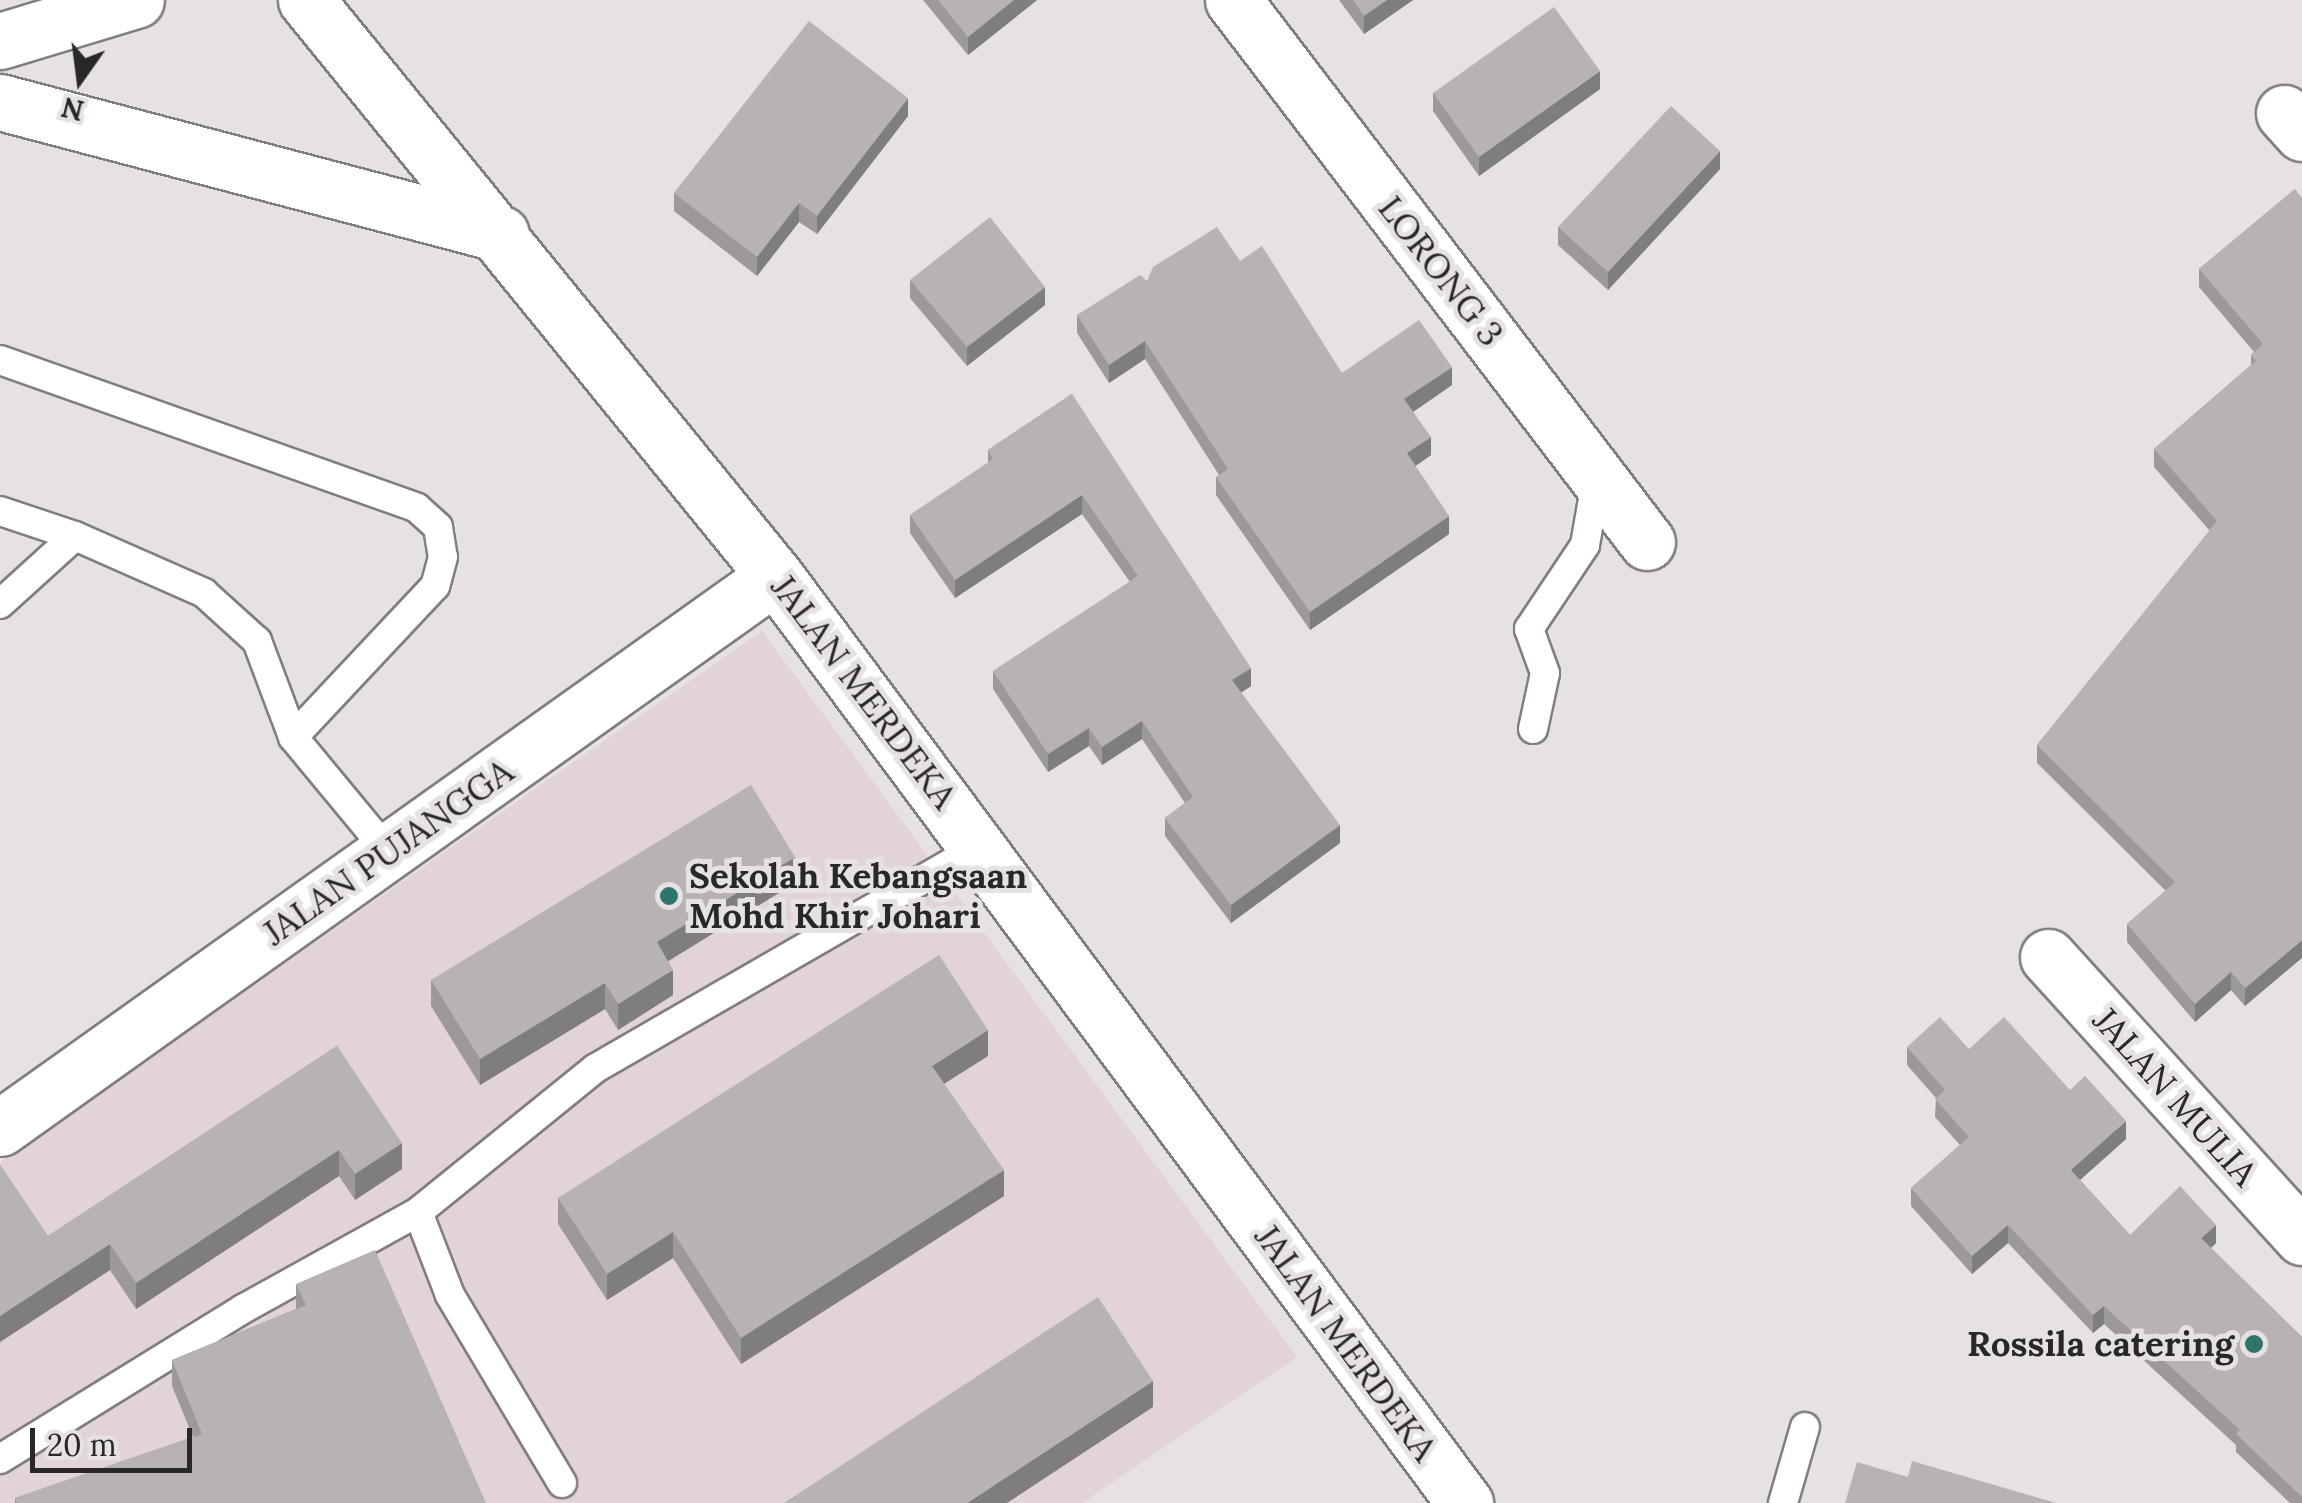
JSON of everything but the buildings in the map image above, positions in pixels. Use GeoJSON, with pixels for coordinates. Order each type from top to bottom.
{"type":"FeatureCollection","features":[{"type":"Feature","properties":{"kind":"street","name":"JALAN MERDEKA"},"geometry":{"type":"LineString","coordinates":[[306,0],[502,234],[775,576],[981,846],[1465,1503]]}},
{"type":"Feature","properties":{"kind":"street","name":"LORONG 3"},"geometry":{"type":"LineString","coordinates":[[1233,0],[1647,542]]}},
{"type":"Feature","properties":{"kind":"street"},"geometry":{"type":"LineString","coordinates":[[0,41],[114,3]]}},
{"type":"Feature","properties":{"kind":"street"},"geometry":{"type":"LineString","coordinates":[[0,102],[502,234]]}},
{"type":"Feature","properties":{"kind":"street","name":"JALAN PUJANGGA"},"geometry":{"type":"LineString","coordinates":[[0,1128],[775,576]]}},
{"type":"Feature","properties":{"kind":"street","name":"JALAN MULIA"},"geometry":{"type":"LineString","coordinates":[[2048,957],[2302,1238]]}},
{"type":"Feature","properties":{"kind":"lane"},"geometry":{"type":"LineString","coordinates":[[0,360],[417,508],[438,527],[443,558],[435,586],[292,736]]}},
{"type":"Feature","properties":{"kind":"lane"},"geometry":{"type":"LineString","coordinates":[[1534,729],[1545,673],[1529,629],[1585,544],[1598,475]]}},
{"type":"Feature","properties":{"kind":"lane"},"geometry":{"type":"LineString","coordinates":[[0,511],[75,536],[204,593],[257,641],[292,736],[388,852]]}},
{"type":"Feature","properties":{"kind":"lane"},"geometry":{"type":"LineString","coordinates":[[0,604],[75,536]]}},
{"type":"Feature","properties":{"kind":"lane"},"geometry":{"type":"LineString","coordinates":[[0,1460],[242,1309],[418,1212],[596,1068],[981,846]]}},
{"type":"Feature","properties":{"kind":"lane"},"geometry":{"type":"LineString","coordinates":[[418,1212],[450,1295],[562,1483]]}},
{"type":"Feature","properties":{"kind":"lane"},"geometry":{"type":"LineString","coordinates":[[1783,1503],[1804,1427]]}},
{"type":"Feature","properties":{"kind":"shaded area","name":"Sekolah Kebangsaan Mohd Khir Johari"},"geometry":{"type":"Polygon","coordinates":[[[762,631],[1297,1357],[1082,1503],[0,1503],[0,1162],[762,631]]]}},
{"type":"Feature","properties":{"kind":"place","name":"Sekolah Kebangsaan Mohd Khir Johari"},"geometry":{"type":"Point","coordinates":[669,896]}},
{"type":"Feature","properties":{"kind":"place","name":"Rossila catering"},"geometry":{"type":"Point","coordinates":[2254,1344]}}]}
